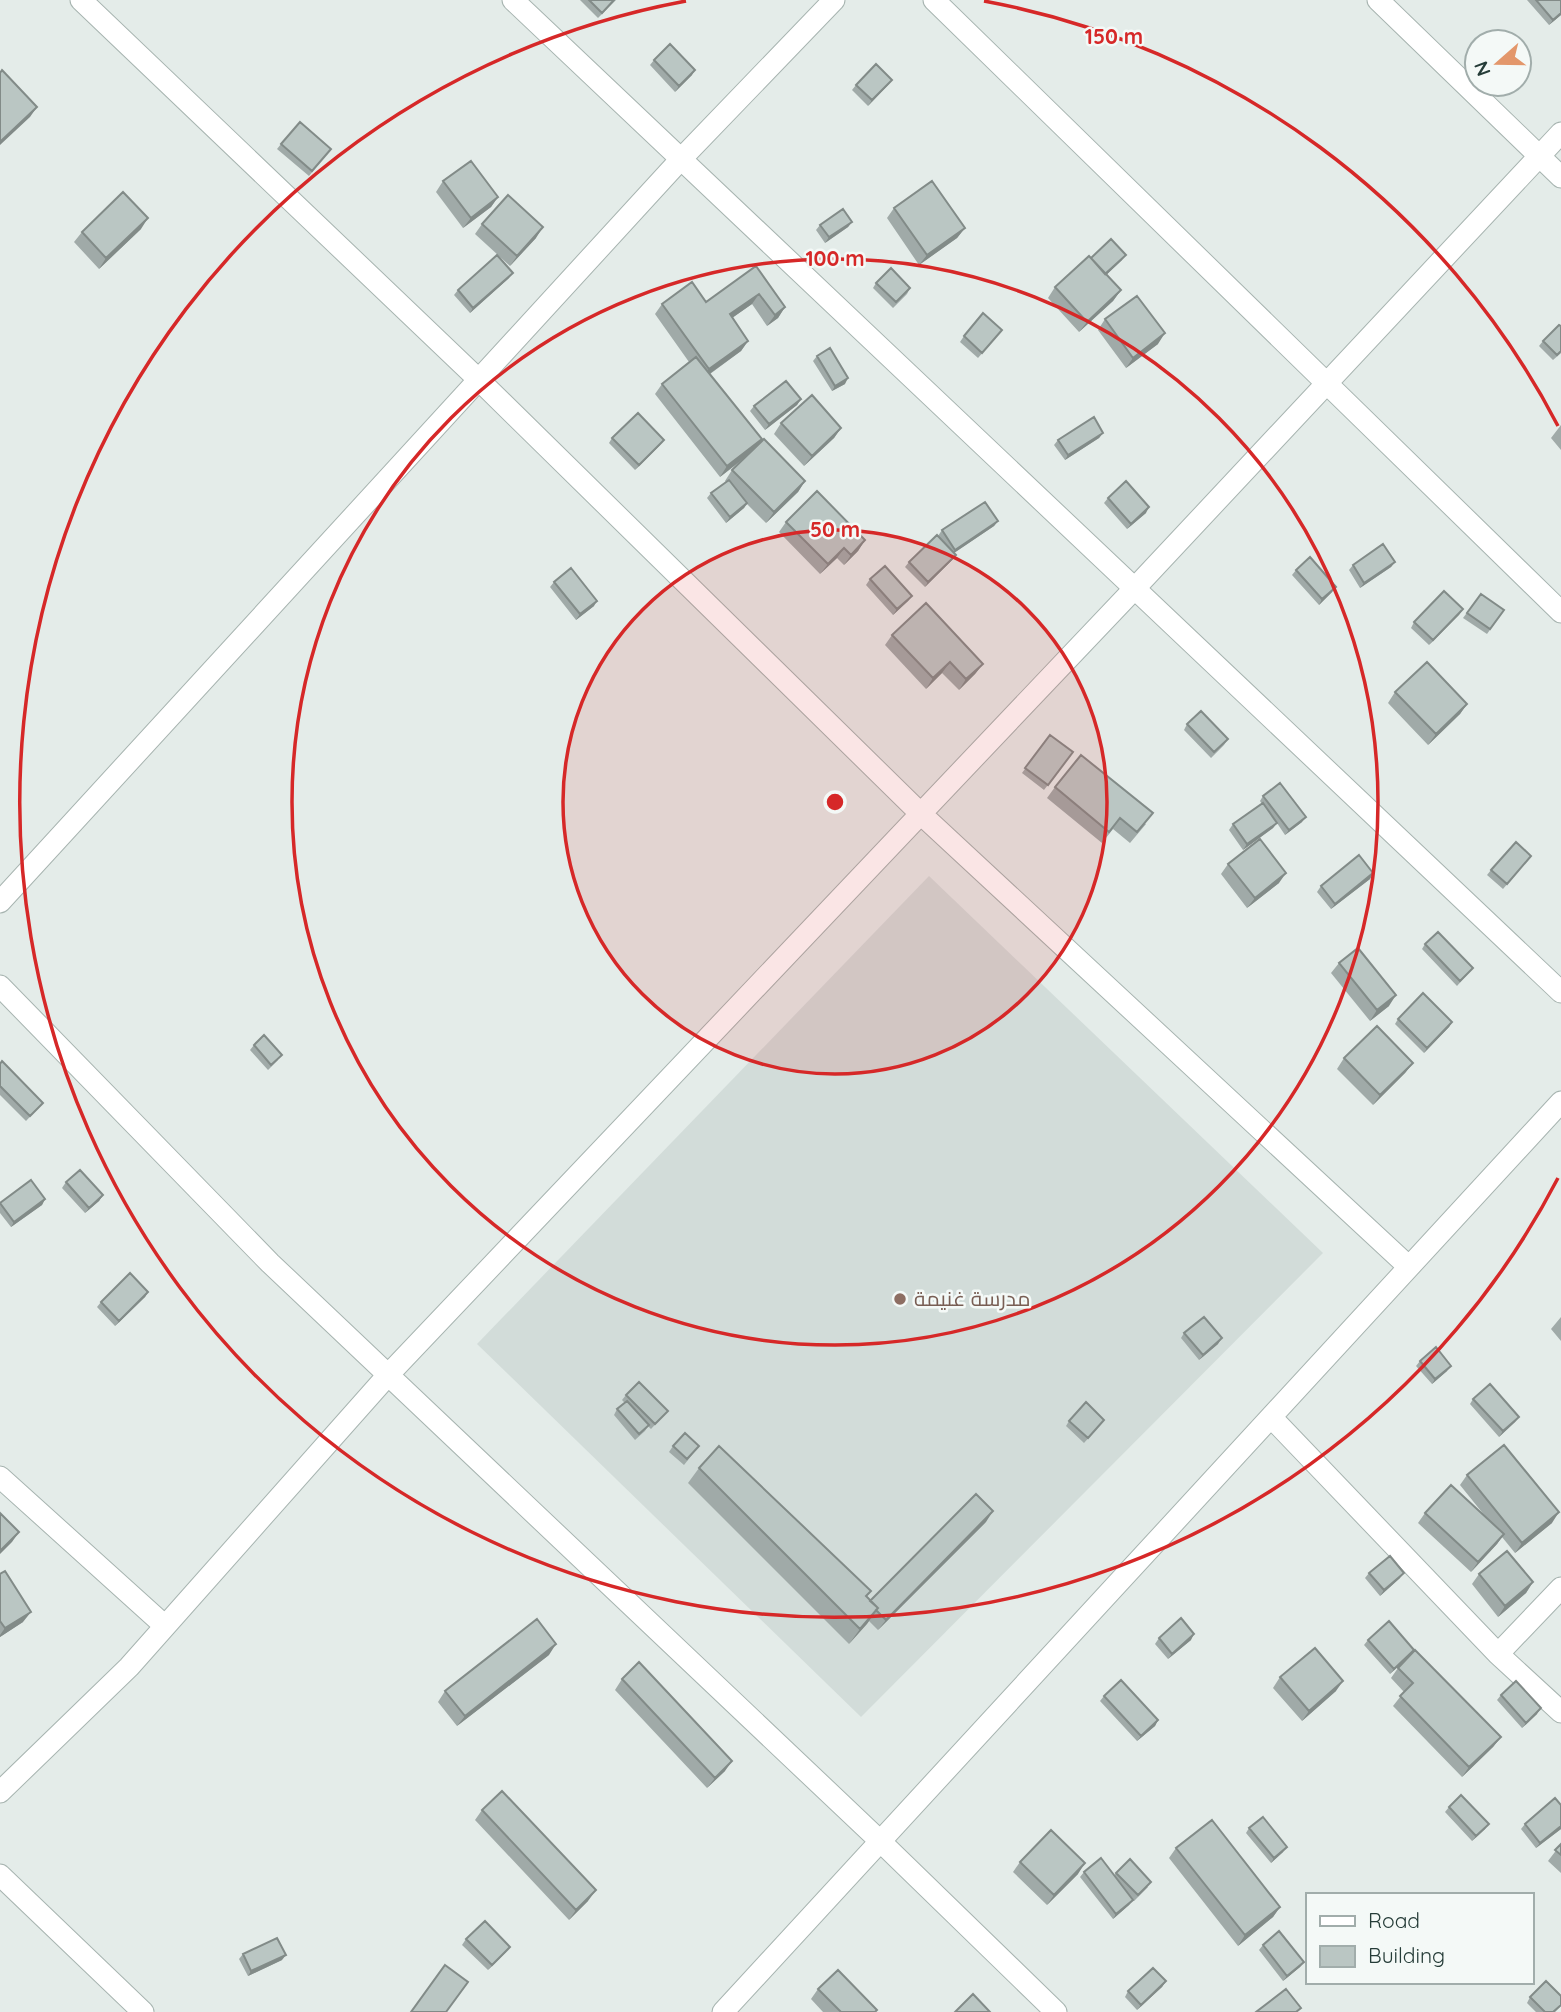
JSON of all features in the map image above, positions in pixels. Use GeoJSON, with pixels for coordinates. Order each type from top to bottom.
{"type":"FeatureCollection","features":[{"type":"Feature","properties":{"kind":"street"},"geometry":{"type":"LineString","coordinates":[[81,0],[479,380],[921,814],[1409,1267]]}},
{"type":"Feature","properties":{"kind":"street"},"geometry":{"type":"LineString","coordinates":[[513,0],[1561,992]]}},
{"type":"Feature","properties":{"kind":"street"},"geometry":{"type":"LineString","coordinates":[[0,902],[681,159],[834,0]]}},
{"type":"Feature","properties":{"kind":"street"},"geometry":{"type":"LineString","coordinates":[[934,0],[1561,612]]}},
{"type":"Feature","properties":{"kind":"street"},"geometry":{"type":"LineString","coordinates":[[1378,0],[1561,177]]}},
{"type":"Feature","properties":{"kind":"street"},"geometry":{"type":"LineString","coordinates":[[0,1792],[129,1667],[388,1375],[1135,588],[1561,133]]}},
{"type":"Feature","properties":{"kind":"street"},"geometry":{"type":"LineString","coordinates":[[0,986],[270,1263],[1056,2012]]}},
{"type":"Feature","properties":{"kind":"street"},"geometry":{"type":"LineString","coordinates":[[723,2012],[1561,1102]]}},
{"type":"Feature","properties":{"kind":"street"},"geometry":{"type":"LineString","coordinates":[[1270,1416],[1498,1654],[1561,1712]]}},
{"type":"Feature","properties":{"kind":"street"},"geometry":{"type":"LineString","coordinates":[[0,1477],[166,1626]]}},
{"type":"Feature","properties":{"kind":"street"},"geometry":{"type":"LineString","coordinates":[[1498,1654],[1561,1588]]}},
{"type":"Feature","properties":{"kind":"street"},"geometry":{"type":"LineString","coordinates":[[0,1875],[143,2012]]}},
{"type":"Feature","properties":{"kind":"shaded area","name":"مدرسة غنيمة"},"geometry":{"type":"Polygon","coordinates":[[[929,876],[1323,1253],[861,1717],[477,1344],[929,876]]]}},
{"type":"Feature","properties":{"kind":"building"},"geometry":{"type":"Polygon","coordinates":[[[589,0],[614,0],[602,13],[589,0]]]}},
{"type":"Feature","properties":{"kind":"building"},"geometry":{"type":"Polygon","coordinates":[[[1536,0],[1561,0],[1561,13],[1553,20],[1536,0]]]}},
{"type":"Feature","properties":{"kind":"building"},"geometry":{"type":"Polygon","coordinates":[[[670,44],[695,70],[679,86],[654,60],[670,44]]]}},
{"type":"Feature","properties":{"kind":"building"},"geometry":{"type":"Polygon","coordinates":[[[876,64],[892,80],[872,100],[856,85],[876,64]]]}},
{"type":"Feature","properties":{"kind":"building"},"geometry":{"type":"Polygon","coordinates":[[[2,70],[37,107],[0,142],[0,73],[2,70]]]}},
{"type":"Feature","properties":{"kind":"building"},"geometry":{"type":"Polygon","coordinates":[[[300,122],[331,149],[312,171],[281,144],[300,122]]]}},
{"type":"Feature","properties":{"kind":"building"},"geometry":{"type":"Polygon","coordinates":[[[471,161],[498,197],[471,218],[443,181],[471,161]]]}},
{"type":"Feature","properties":{"kind":"building"},"geometry":{"type":"Polygon","coordinates":[[[932,181],[965,228],[927,255],[894,208],[932,181]]]}},
{"type":"Feature","properties":{"kind":"building"},"geometry":{"type":"Polygon","coordinates":[[[123,192],[148,218],[106,258],[82,232],[123,192]]]}},
{"type":"Feature","properties":{"kind":"building"},"geometry":{"type":"Polygon","coordinates":[[[508,195],[543,227],[517,256],[482,224],[508,195]]]}},
{"type":"Feature","properties":{"kind":"building"},"geometry":{"type":"Polygon","coordinates":[[[843,209],[852,222],[829,237],[820,225],[843,209]]]}},
{"type":"Feature","properties":{"kind":"building"},"geometry":{"type":"Polygon","coordinates":[[[1111,239],[1126,255],[1105,274],[1091,258],[1111,239]]]}},
{"type":"Feature","properties":{"kind":"building"},"geometry":{"type":"Polygon","coordinates":[[[497,255],[513,273],[473,308],[458,290],[497,255]]]}},
{"type":"Feature","properties":{"kind":"building"},"geometry":{"type":"Polygon","coordinates":[[[1089,256],[1121,290],[1087,322],[1055,287],[1089,256]]]}},
{"type":"Feature","properties":{"kind":"building"},"geometry":{"type":"Polygon","coordinates":[[[756,266],[785,307],[775,315],[759,294],[730,314],[748,341],[709,369],[662,304],[692,282],[706,302],[756,266]]]}},
{"type":"Feature","properties":{"kind":"building"},"geometry":{"type":"Polygon","coordinates":[[[891,268],[910,288],[896,302],[876,283],[891,268]]]}},
{"type":"Feature","properties":{"kind":"building"},"geometry":{"type":"Polygon","coordinates":[[[1137,296],[1165,333],[1133,358],[1105,319],[1137,296]]]}},
{"type":"Feature","properties":{"kind":"building"},"geometry":{"type":"Polygon","coordinates":[[[983,313],[1002,330],[982,353],[964,336],[983,313]]]}},
{"type":"Feature","properties":{"kind":"building"},"geometry":{"type":"Polygon","coordinates":[[[1559,325],[1561,351],[1557,355],[1543,341],[1559,325]]]}},
{"type":"Feature","properties":{"kind":"building"},"geometry":{"type":"Polygon","coordinates":[[[830,348],[848,378],[835,386],[817,356],[830,348]]]}},
{"type":"Feature","properties":{"kind":"building"},"geometry":{"type":"Polygon","coordinates":[[[696,357],[762,439],[727,466],[662,384],[696,357]]]}},
{"type":"Feature","properties":{"kind":"building"},"geometry":{"type":"Polygon","coordinates":[[[786,381],[801,399],[769,424],[754,406],[786,381]]]}},
{"type":"Feature","properties":{"kind":"building"},"geometry":{"type":"Polygon","coordinates":[[[812,395],[841,428],[812,456],[781,423],[812,395]]]}},
{"type":"Feature","properties":{"kind":"building"},"geometry":{"type":"Polygon","coordinates":[[[638,413],[664,440],[639,465],[612,438],[638,413]]]}},
{"type":"Feature","properties":{"kind":"building"},"geometry":{"type":"Polygon","coordinates":[[[1094,417],[1103,433],[1068,455],[1058,440],[1094,417]]]}},
{"type":"Feature","properties":{"kind":"building"},"geometry":{"type":"Polygon","coordinates":[[[764,439],[805,481],[774,512],[732,470],[764,439]]]}},
{"type":"Feature","properties":{"kind":"building"},"geometry":{"type":"Polygon","coordinates":[[[729,480],[747,503],[730,517],[711,493],[729,480]]]}},
{"type":"Feature","properties":{"kind":"building"},"geometry":{"type":"Polygon","coordinates":[[[1126,481],[1149,507],[1131,524],[1108,498],[1126,481]]]}},
{"type":"Feature","properties":{"kind":"building"},"geometry":{"type":"Polygon","coordinates":[[[817,491],[865,540],[851,555],[844,548],[828,564],[786,522],[817,491]]]}},
{"type":"Feature","properties":{"kind":"building"},"geometry":{"type":"Polygon","coordinates":[[[985,502],[998,521],[955,550],[942,530],[985,502]]]}},
{"type":"Feature","properties":{"kind":"building"},"geometry":{"type":"Polygon","coordinates":[[[937,535],[956,555],[928,582],[909,562],[937,535]]]}},
{"type":"Feature","properties":{"kind":"building"},"geometry":{"type":"Polygon","coordinates":[[[1383,544],[1395,562],[1364,583],[1353,565],[1383,544]]]}},
{"type":"Feature","properties":{"kind":"building"},"geometry":{"type":"Polygon","coordinates":[[[1310,557],[1336,587],[1322,599],[1296,570],[1310,557]]]}},
{"type":"Feature","properties":{"kind":"building"},"geometry":{"type":"Polygon","coordinates":[[[885,566],[912,596],[897,609],[870,579],[885,566]]]}},
{"type":"Feature","properties":{"kind":"building"},"geometry":{"type":"Polygon","coordinates":[[[571,568],[597,601],[580,614],[554,582],[571,568]]]}},
{"type":"Feature","properties":{"kind":"building"},"geometry":{"type":"Polygon","coordinates":[[[1444,591],[1463,609],[1433,640],[1414,622],[1444,591]]]}},
{"type":"Feature","properties":{"kind":"building"},"geometry":{"type":"Polygon","coordinates":[[[1481,594],[1504,610],[1490,629],[1467,613],[1481,594]]]}},
{"type":"Feature","properties":{"kind":"building"},"geometry":{"type":"Polygon","coordinates":[[[926,603],[983,664],[966,679],[950,662],[933,678],[892,635],[926,603]]]}},
{"type":"Feature","properties":{"kind":"building"},"geometry":{"type":"Polygon","coordinates":[[[1427,662],[1467,704],[1436,734],[1395,692],[1427,662]]]}},
{"type":"Feature","properties":{"kind":"building"},"geometry":{"type":"Polygon","coordinates":[[[1201,711],[1228,739],[1214,752],[1187,724],[1201,711]]]}},
{"type":"Feature","properties":{"kind":"building"},"geometry":{"type":"Polygon","coordinates":[[[1050,735],[1073,752],[1048,785],[1025,768],[1050,735]]]}},
{"type":"Feature","properties":{"kind":"building"},"geometry":{"type":"Polygon","coordinates":[[[1081,755],[1153,813],[1137,832],[1120,818],[1109,832],[1055,787],[1081,755]]]}},
{"type":"Feature","properties":{"kind":"building"},"geometry":{"type":"Polygon","coordinates":[[[1280,783],[1306,817],[1289,830],[1263,796],[1280,783]]]}},
{"type":"Feature","properties":{"kind":"building"},"geometry":{"type":"Polygon","coordinates":[[[1263,803],[1277,823],[1247,844],[1233,824],[1263,803]]]}},
{"type":"Feature","properties":{"kind":"building"},"geometry":{"type":"Polygon","coordinates":[[[1260,839],[1286,873],[1255,898],[1228,864],[1260,839]]]}},
{"type":"Feature","properties":{"kind":"building"},"geometry":{"type":"Polygon","coordinates":[[[1516,842],[1531,856],[1507,884],[1491,870],[1516,842]]]}},
{"type":"Feature","properties":{"kind":"building"},"geometry":{"type":"Polygon","coordinates":[[[1359,855],[1373,873],[1335,904],[1321,886],[1359,855]]]}},
{"type":"Feature","properties":{"kind":"building"},"geometry":{"type":"Polygon","coordinates":[[[1438,932],[1473,968],[1460,981],[1425,944],[1438,932]]]}},
{"type":"Feature","properties":{"kind":"building"},"geometry":{"type":"Polygon","coordinates":[[[1358,948],[1396,995],[1377,1010],[1339,963],[1358,948]]]}},
{"type":"Feature","properties":{"kind":"building"},"geometry":{"type":"Polygon","coordinates":[[[1423,993],[1452,1022],[1427,1048],[1398,1019],[1423,993]]]}},
{"type":"Feature","properties":{"kind":"building"},"geometry":{"type":"Polygon","coordinates":[[[1377,1026],[1413,1063],[1380,1095],[1344,1058],[1377,1026]]]}},
{"type":"Feature","properties":{"kind":"building"},"geometry":{"type":"Polygon","coordinates":[[[264,1035],[282,1055],[271,1065],[254,1045],[264,1035]]]}},
{"type":"Feature","properties":{"kind":"building"},"geometry":{"type":"Polygon","coordinates":[[[2,1061],[43,1103],[30,1116],[0,1086],[2,1061]]]}},
{"type":"Feature","properties":{"kind":"building"},"geometry":{"type":"Polygon","coordinates":[[[80,1170],[103,1195],[89,1208],[66,1182],[80,1170]]]}},
{"type":"Feature","properties":{"kind":"building"},"geometry":{"type":"Polygon","coordinates":[[[31,1180],[45,1199],[14,1222],[0,1203],[31,1180]]]}},
{"type":"Feature","properties":{"kind":"building"},"geometry":{"type":"Polygon","coordinates":[[[130,1273],[148,1292],[119,1321],[101,1302],[130,1273]]]}},
{"type":"Feature","properties":{"kind":"building"},"geometry":{"type":"Polygon","coordinates":[[[1204,1317],[1222,1338],[1203,1355],[1184,1333],[1204,1317]]]}},
{"type":"Feature","properties":{"kind":"building"},"geometry":{"type":"Polygon","coordinates":[[[1436,1347],[1451,1366],[1435,1379],[1420,1361],[1436,1347]]]}},
{"type":"Feature","properties":{"kind":"building"},"geometry":{"type":"Polygon","coordinates":[[[639,1382],[668,1411],[655,1424],[626,1395],[639,1382]]]}},
{"type":"Feature","properties":{"kind":"building"},"geometry":{"type":"Polygon","coordinates":[[[1490,1384],[1519,1417],[1503,1431],[1473,1399],[1490,1384]]]}},
{"type":"Feature","properties":{"kind":"building"},"geometry":{"type":"Polygon","coordinates":[[[627,1401],[649,1425],[639,1434],[617,1409],[627,1401]]]}},
{"type":"Feature","properties":{"kind":"building"},"geometry":{"type":"Polygon","coordinates":[[[1086,1402],[1104,1420],[1088,1438],[1069,1421],[1086,1402]]]}},
{"type":"Feature","properties":{"kind":"building"},"geometry":{"type":"Polygon","coordinates":[[[685,1433],[699,1446],[687,1459],[673,1446],[685,1433]]]}},
{"type":"Feature","properties":{"kind":"building"},"geometry":{"type":"Polygon","coordinates":[[[1504,1445],[1559,1512],[1522,1543],[1467,1475],[1504,1445]]]}},
{"type":"Feature","properties":{"kind":"building"},"geometry":{"type":"Polygon","coordinates":[[[719,1446],[871,1591],[866,1596],[878,1608],[860,1629],[699,1468],[719,1446]]]}},
{"type":"Feature","properties":{"kind":"building"},"geometry":{"type":"Polygon","coordinates":[[[1451,1485],[1504,1534],[1478,1562],[1425,1513],[1451,1485]]]}},
{"type":"Feature","properties":{"kind":"building"},"geometry":{"type":"Polygon","coordinates":[[[976,1494],[993,1511],[886,1620],[870,1601],[976,1494]]]}},
{"type":"Feature","properties":{"kind":"building"},"geometry":{"type":"Polygon","coordinates":[[[0,1513],[19,1532],[0,1551],[0,1513]]]}},
{"type":"Feature","properties":{"kind":"building"},"geometry":{"type":"Polygon","coordinates":[[[1507,1551],[1533,1582],[1505,1606],[1479,1574],[1507,1551]]]}},
{"type":"Feature","properties":{"kind":"building"},"geometry":{"type":"Polygon","coordinates":[[[1390,1556],[1404,1573],[1384,1590],[1369,1573],[1390,1556]]]}},
{"type":"Feature","properties":{"kind":"building"},"geometry":{"type":"Polygon","coordinates":[[[5,1571],[31,1612],[5,1628],[0,1621],[0,1574],[5,1571]]]}},
{"type":"Feature","properties":{"kind":"building"},"geometry":{"type":"Polygon","coordinates":[[[1181,1618],[1194,1634],[1172,1654],[1159,1638],[1181,1618]]]}},
{"type":"Feature","properties":{"kind":"building"},"geometry":{"type":"Polygon","coordinates":[[[537,1619],[556,1644],[465,1716],[445,1691],[537,1619]]]}},
{"type":"Feature","properties":{"kind":"building"},"geometry":{"type":"Polygon","coordinates":[[[1389,1621],[1414,1650],[1394,1669],[1368,1640],[1389,1621]]]}},
{"type":"Feature","properties":{"kind":"building"},"geometry":{"type":"Polygon","coordinates":[[[1315,1648],[1343,1681],[1309,1711],[1280,1677],[1315,1648]]]}},
{"type":"Feature","properties":{"kind":"building"},"geometry":{"type":"Polygon","coordinates":[[[1415,1650],[1501,1737],[1469,1767],[1400,1696],[1413,1683],[1398,1668],[1415,1650]]]}},
{"type":"Feature","properties":{"kind":"building"},"geometry":{"type":"Polygon","coordinates":[[[639,1662],[732,1761],[715,1778],[622,1679],[639,1662]]]}},
{"type":"Feature","properties":{"kind":"building"},"geometry":{"type":"Polygon","coordinates":[[[1121,1680],[1158,1720],[1141,1736],[1104,1696],[1121,1680]]]}},
{"type":"Feature","properties":{"kind":"building"},"geometry":{"type":"Polygon","coordinates":[[[1516,1681],[1541,1708],[1526,1723],[1501,1695],[1516,1681]]]}},
{"type":"Feature","properties":{"kind":"building"},"geometry":{"type":"Polygon","coordinates":[[[502,1791],[596,1890],[576,1910],[482,1810],[502,1791]]]}},
{"type":"Feature","properties":{"kind":"building"},"geometry":{"type":"Polygon","coordinates":[[[1461,1795],[1489,1824],[1476,1836],[1449,1807],[1461,1795]]]}},
{"type":"Feature","properties":{"kind":"building"},"geometry":{"type":"Polygon","coordinates":[[[1555,1798],[1561,1805],[1561,1826],[1540,1843],[1525,1824],[1555,1798]]]}},
{"type":"Feature","properties":{"kind":"building"},"geometry":{"type":"Polygon","coordinates":[[[1263,1817],[1287,1847],[1274,1858],[1249,1828],[1263,1817]]]}},
{"type":"Feature","properties":{"kind":"building"},"geometry":{"type":"Polygon","coordinates":[[[1212,1820],[1280,1907],[1245,1935],[1176,1848],[1212,1820]]]}},
{"type":"Feature","properties":{"kind":"building"},"geometry":{"type":"Polygon","coordinates":[[[1051,1830],[1085,1863],[1054,1895],[1020,1862],[1051,1830]]]}},
{"type":"Feature","properties":{"kind":"building"},"geometry":{"type":"Polygon","coordinates":[[[1561,1844],[1561,1855],[1555,1850],[1561,1844]]]}},
{"type":"Feature","properties":{"kind":"building"},"geometry":{"type":"Polygon","coordinates":[[[1101,1858],[1133,1900],[1116,1914],[1084,1872],[1101,1858]]]}},
{"type":"Feature","properties":{"kind":"building"},"geometry":{"type":"Polygon","coordinates":[[[1130,1859],[1151,1882],[1138,1895],[1116,1873],[1130,1859]]]}},
{"type":"Feature","properties":{"kind":"building"},"geometry":{"type":"Polygon","coordinates":[[[485,1921],[510,1947],[492,1965],[466,1939],[485,1921]]]}},
{"type":"Feature","properties":{"kind":"building"},"geometry":{"type":"Polygon","coordinates":[[[1279,1931],[1304,1962],[1287,1976],[1263,1945],[1279,1931]]]}},
{"type":"Feature","properties":{"kind":"building"},"geometry":{"type":"Polygon","coordinates":[[[277,1938],[286,1955],[251,1971],[243,1954],[277,1938]]]}},
{"type":"Feature","properties":{"kind":"building"},"geometry":{"type":"Polygon","coordinates":[[[445,1965],[468,1982],[446,2012],[411,2012],[445,1965]]]}},
{"type":"Feature","properties":{"kind":"building"},"geometry":{"type":"Polygon","coordinates":[[[1153,1968],[1166,1981],[1141,2005],[1128,1991],[1153,1968]]]}},
{"type":"Feature","properties":{"kind":"building"},"geometry":{"type":"Polygon","coordinates":[[[838,1970],[877,2010],[875,2012],[841,2012],[818,1989],[838,1970]]]}},
{"type":"Feature","properties":{"kind":"building"},"geometry":{"type":"Polygon","coordinates":[[[1546,1981],[1561,1996],[1561,2005],[1553,2012],[1545,2012],[1530,1997],[1546,1981]]]}},
{"type":"Feature","properties":{"kind":"building"},"geometry":{"type":"Polygon","coordinates":[[[1286,1989],[1301,2008],[1296,2012],[1256,2012],[1286,1989]]]}},
{"type":"Feature","properties":{"kind":"building"},"geometry":{"type":"Polygon","coordinates":[[[973,1994],[990,2012],[955,2012],[973,1994]]]}},
{"type":"Feature","properties":{"kind":"place","name":"مدرسة غنيمة"},"geometry":{"type":"Point","coordinates":[900,1299]}}]}
